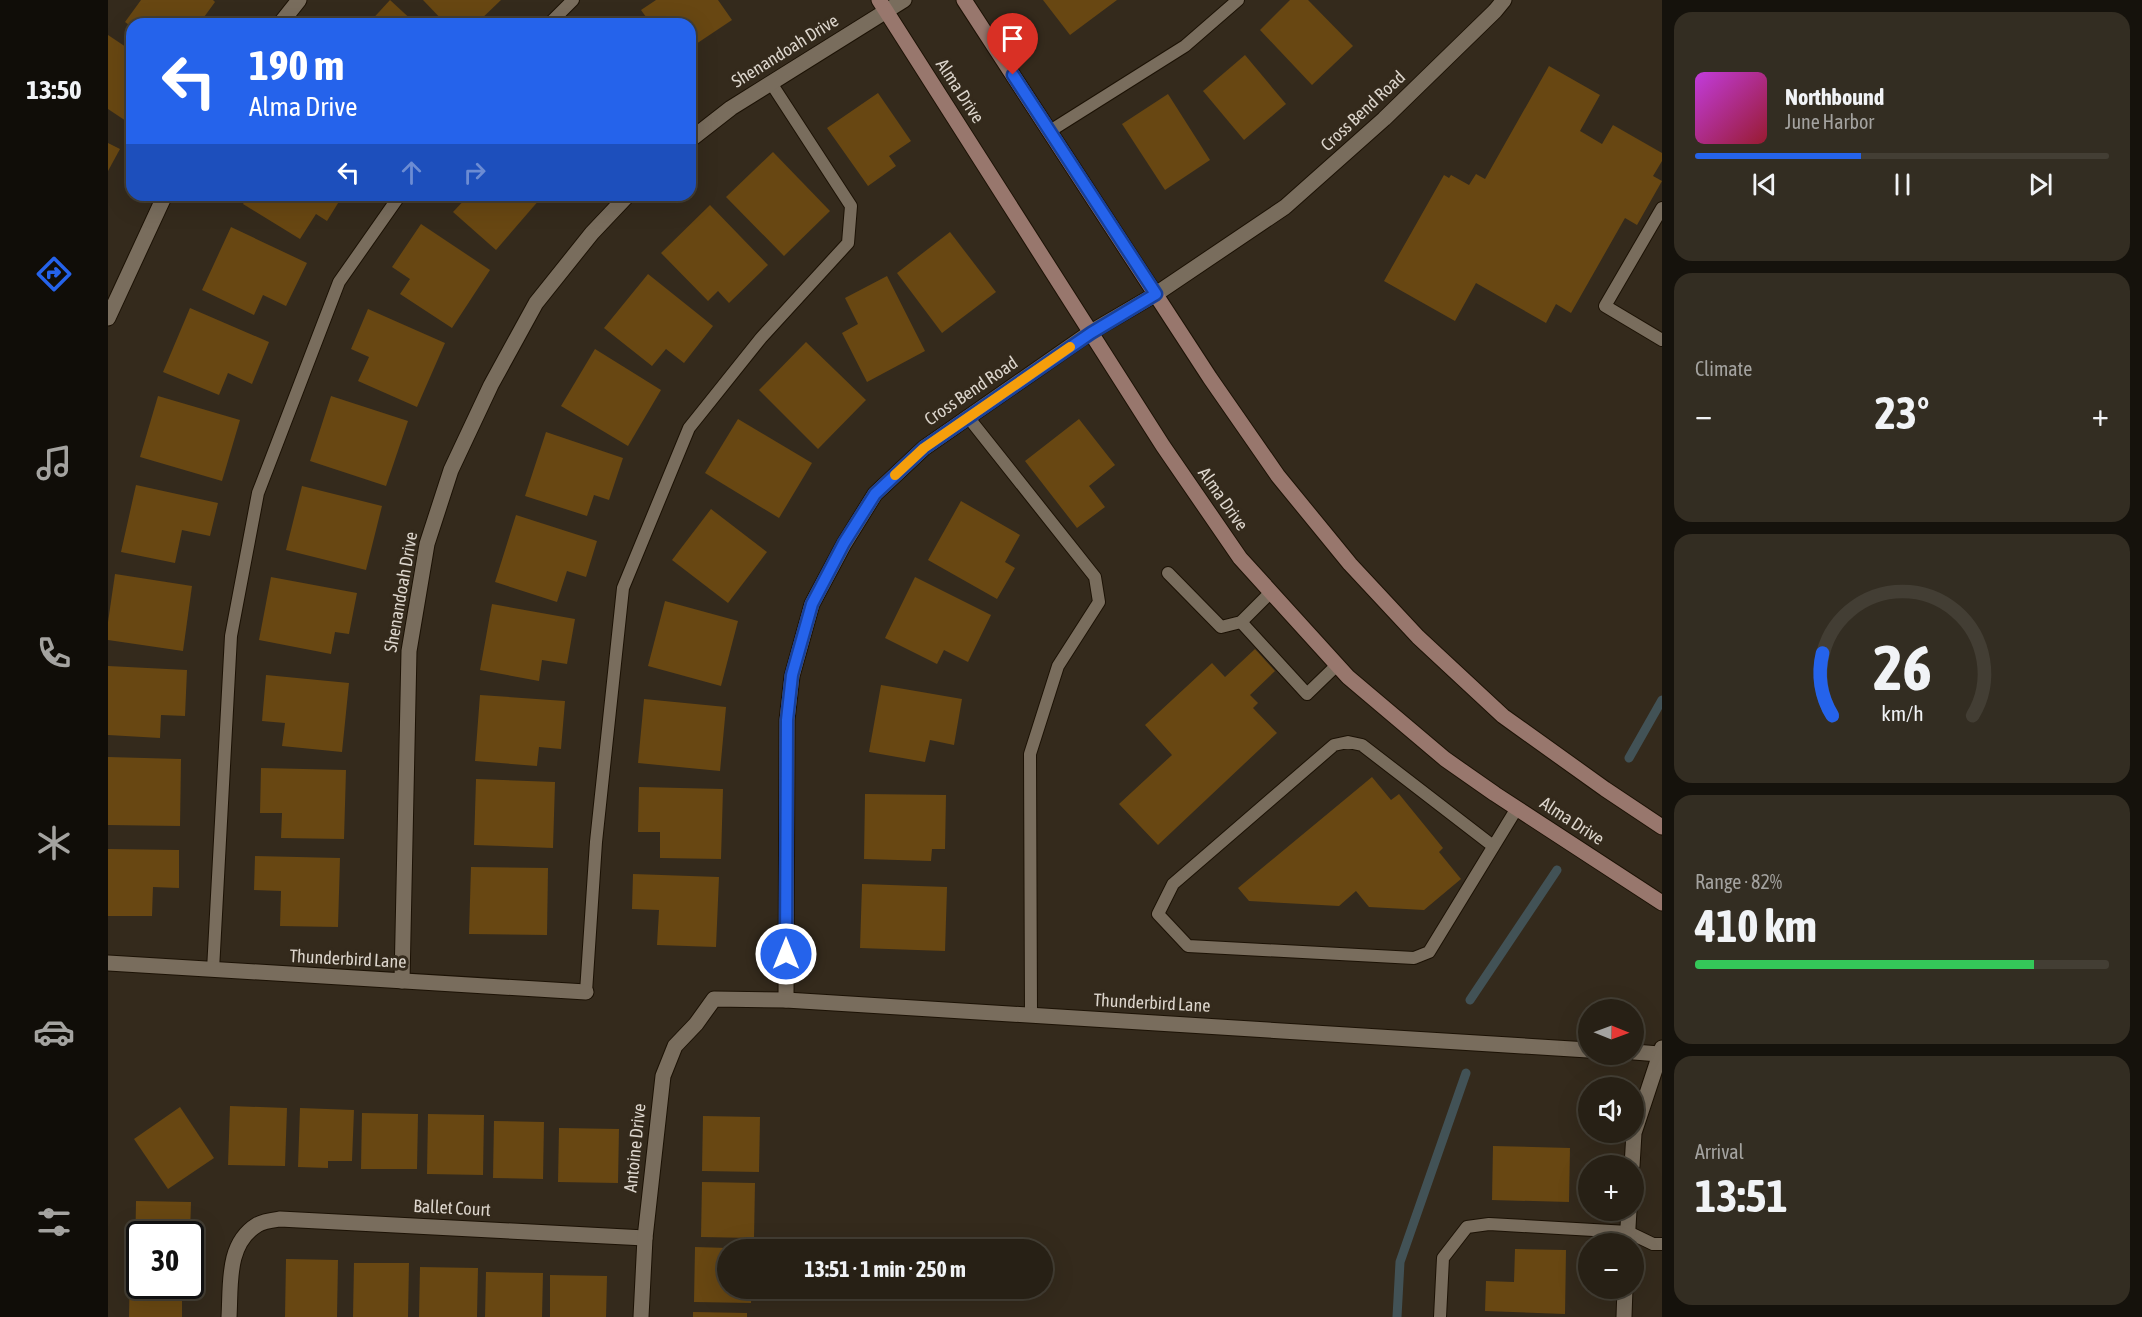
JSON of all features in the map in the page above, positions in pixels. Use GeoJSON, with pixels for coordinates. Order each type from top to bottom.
{"type":"FeatureCollection","features":[{"type":"Feature","properties":{"kind":"main road"},"geometry":{"type":"LineString","coordinates":[[964,0],[1210,378],[1278,476],[1350,564],[1418,637],[1503,716],[1662,827]]}},
{"type":"Feature","properties":{"kind":"main road","name":"Alma Drive"},"geometry":{"type":"LineString","coordinates":[[882,6],[1163,446],[1240,558],[1348,677],[1445,759],[1662,903]]}},
{"type":"Feature","properties":{"kind":"street"},"geometry":{"type":"LineString","coordinates":[[285,18],[299,0]]}},
{"type":"Feature","properties":{"kind":"street","name":"Shenandoah Drive"},"geometry":{"type":"LineString","coordinates":[[696,135],[731,108],[882,6],[904,0]]}},
{"type":"Feature","properties":{"kind":"street","name":"Cross Bend Road"},"geometry":{"type":"LineString","coordinates":[[786,1000],[787,720],[792,675],[812,604],[844,543],[875,494],[924,448],[968,417],[1091,333],[1156,294],[1285,207],[1384,119],[1495,11],[1503,0]]}},
{"type":"Feature","properties":{"kind":"street"},"geometry":{"type":"LineString","coordinates":[[108,318],[162,201]]}},
{"type":"Feature","properties":{"kind":"street","name":"Shenandoah Drive"},"geometry":{"type":"LineString","coordinates":[[402,981],[409,651],[426,544],[451,470],[491,385],[536,303],[592,233],[622,201]]}},
{"type":"Feature","properties":{"kind":"street","name":"Thunderbird Lane"},"geometry":{"type":"LineString","coordinates":[[108,963],[586,992]]}},
{"type":"Feature","properties":{"kind":"street","name":"Thunderbird Lane"},"geometry":{"type":"LineString","coordinates":[[714,999],[786,1000],[1578,1049]]}},
{"type":"Feature","properties":{"kind":"street","name":"Antoine Drive"},"geometry":{"type":"LineString","coordinates":[[641,1317],[645,1238],[663,1076],[675,1046],[696,1024],[714,999]]}},
{"type":"Feature","properties":{"kind":"street"},"geometry":{"type":"LineString","coordinates":[[1633,1155],[1634,1133],[1661,1051],[1644,1052]]}},
{"type":"Feature","properties":{"kind":"street","name":"Ballet Court"},"geometry":{"type":"LineString","coordinates":[[229,1317],[232,1262],[242,1237],[258,1224],[280,1219],[645,1238]]}},
{"type":"Feature","properties":{"kind":"street"},"geometry":{"type":"LineString","coordinates":[[1624,1317],[1625,1299]]}},
{"type":"Feature","properties":{"kind":"lane"},"geometry":{"type":"LineString","coordinates":[[555,18],[573,0]]}},
{"type":"Feature","properties":{"kind":"lane"},"geometry":{"type":"LineString","coordinates":[[1050,131],[1185,46],[1238,0]]}},
{"type":"Feature","properties":{"kind":"lane"},"geometry":{"type":"LineString","coordinates":[[586,992],[596,842],[623,588],[688,428],[761,338],[848,243],[851,206],[771,83]]}},
{"type":"Feature","properties":{"kind":"lane"},"geometry":{"type":"LineString","coordinates":[[213,970],[231,636],[258,493],[339,282],[396,201]]}},
{"type":"Feature","properties":{"kind":"lane"},"geometry":{"type":"LineString","coordinates":[[1662,208],[1605,306],[1662,340]]}},
{"type":"Feature","properties":{"kind":"lane"},"geometry":{"type":"LineString","coordinates":[[968,417],[1095,577],[1099,602],[1058,666],[1030,754],[1031,1015]]}},
{"type":"Feature","properties":{"kind":"lane"},"geometry":{"type":"LineString","coordinates":[[1168,573],[1221,627],[1241,622],[1271,592]]}},
{"type":"Feature","properties":{"kind":"lane"},"geometry":{"type":"LineString","coordinates":[[1241,622],[1307,694],[1337,665]]}},
{"type":"Feature","properties":{"kind":"lane"},"geometry":{"type":"LineString","coordinates":[[1493,846],[1362,745],[1348,742],[1334,745],[1173,884],[1158,914],[1188,946],[1414,958],[1429,952],[1516,808]]}},
{"type":"Feature","properties":{"kind":"lane"},"geometry":{"type":"LineString","coordinates":[[1440,1317],[1443,1258],[1467,1227],[1489,1224],[1578,1233]]}},
{"type":"Feature","properties":{"kind":"lane"},"geometry":{"type":"LineString","coordinates":[[1644,1242],[1662,1244]]}},
{"type":"Feature","properties":{"kind":"building"},"geometry":{"type":"Polygon","coordinates":[[[141,0],[213,0],[215,2],[203,18],[128,18],[141,0]]]}},
{"type":"Feature","properties":{"kind":"building"},"geometry":{"type":"Polygon","coordinates":[[[390,0],[410,18],[374,18],[390,0]]]}},
{"type":"Feature","properties":{"kind":"building"},"geometry":{"type":"Polygon","coordinates":[[[423,0],[501,0],[482,18],[440,18],[423,0]]]}},
{"type":"Feature","properties":{"kind":"building"},"geometry":{"type":"Polygon","coordinates":[[[656,0],[718,0],[732,20],[696,44],[696,18],[647,18],[641,10],[656,0]]]}},
{"type":"Feature","properties":{"kind":"building"},"geometry":{"type":"Polygon","coordinates":[[[1043,0],[1117,0],[1070,35],[1043,0]]]}},
{"type":"Feature","properties":{"kind":"building"},"geometry":{"type":"Polygon","coordinates":[[[1290,0],[1308,0],[1353,46],[1312,85],[1260,30],[1290,0]]]}},
{"type":"Feature","properties":{"kind":"building"},"geometry":{"type":"Polygon","coordinates":[[[108,35],[126,47],[126,121],[108,109],[108,35]]]}},
{"type":"Feature","properties":{"kind":"building"},"geometry":{"type":"Polygon","coordinates":[[[1245,55],[1286,104],[1244,140],[1203,91],[1245,55]]]}},
{"type":"Feature","properties":{"kind":"building"},"geometry":{"type":"Polygon","coordinates":[[[1549,66],[1600,95],[1580,131],[1602,144],[1613,125],[1662,153],[1662,161],[1653,176],[1662,181],[1637,225],[1625,218],[1571,313],[1556,304],[1546,323],[1476,283],[1455,321],[1384,281],[1444,175],[1449,178],[1451,175],[1469,185],[1476,174],[1485,179],[1549,66]]]}},
{"type":"Feature","properties":{"kind":"building"},"geometry":{"type":"Polygon","coordinates":[[[878,93],[911,141],[889,156],[896,166],[868,186],[827,128],[878,93]]]}},
{"type":"Feature","properties":{"kind":"building"},"geometry":{"type":"Polygon","coordinates":[[[1168,94],[1210,160],[1165,190],[1122,124],[1168,94]]]}},
{"type":"Feature","properties":{"kind":"building"},"geometry":{"type":"Polygon","coordinates":[[[108,143],[120,149],[108,171],[108,143]]]}},
{"type":"Feature","properties":{"kind":"building"},"geometry":{"type":"Polygon","coordinates":[[[773,152],[830,211],[784,256],[726,197],[773,152]]]}},
{"type":"Feature","properties":{"kind":"building"},"geometry":{"type":"Polygon","coordinates":[[[245,201],[339,201],[327,221],[316,214],[300,239],[243,204],[245,201]]]}},
{"type":"Feature","properties":{"kind":"building"},"geometry":{"type":"Polygon","coordinates":[[[463,201],[538,201],[496,250],[453,212],[463,201]]]}},
{"type":"Feature","properties":{"kind":"building"},"geometry":{"type":"Polygon","coordinates":[[[710,205],[768,265],[729,303],[718,291],[708,301],[661,253],[710,205]]]}},
{"type":"Feature","properties":{"kind":"building"},"geometry":{"type":"Polygon","coordinates":[[[421,224],[490,270],[452,328],[400,294],[410,279],[392,267],[421,224]]]}},
{"type":"Feature","properties":{"kind":"building"},"geometry":{"type":"Polygon","coordinates":[[[231,227],[307,263],[286,306],[263,295],[254,315],[202,290],[231,227]]]}},
{"type":"Feature","properties":{"kind":"building"},"geometry":{"type":"Polygon","coordinates":[[[950,232],[996,292],[942,333],[897,273],[950,232]]]}},
{"type":"Feature","properties":{"kind":"building"},"geometry":{"type":"Polygon","coordinates":[[[648,274],[713,326],[684,363],[666,349],[652,366],[604,328],[648,274]]]}},
{"type":"Feature","properties":{"kind":"building"},"geometry":{"type":"Polygon","coordinates":[[[887,276],[925,351],[867,382],[842,333],[858,324],[845,298],[887,276]]]}},
{"type":"Feature","properties":{"kind":"building"},"geometry":{"type":"Polygon","coordinates":[[[190,308],[269,342],[252,384],[228,373],[219,395],[163,372],[190,308]]]}},
{"type":"Feature","properties":{"kind":"building"},"geometry":{"type":"Polygon","coordinates":[[[368,309],[445,343],[417,407],[358,381],[369,357],[351,349],[368,309]]]}},
{"type":"Feature","properties":{"kind":"building"},"geometry":{"type":"Polygon","coordinates":[[[806,342],[866,400],[818,449],[759,390],[806,342]]]}},
{"type":"Feature","properties":{"kind":"building"},"geometry":{"type":"Polygon","coordinates":[[[595,349],[661,390],[628,446],[561,406],[595,349]]]}},
{"type":"Feature","properties":{"kind":"building"},"geometry":{"type":"Polygon","coordinates":[[[158,396],[240,420],[222,481],[140,457],[158,396]]]}},
{"type":"Feature","properties":{"kind":"building"},"geometry":{"type":"Polygon","coordinates":[[[331,396],[408,421],[386,486],[310,461],[331,396]]]}},
{"type":"Feature","properties":{"kind":"building"},"geometry":{"type":"Polygon","coordinates":[[[738,419],[812,463],[779,518],[705,473],[738,419]]]}},
{"type":"Feature","properties":{"kind":"building"},"geometry":{"type":"Polygon","coordinates":[[[1079,419],[1115,465],[1089,486],[1105,507],[1077,528],[1025,461],[1079,419]]]}},
{"type":"Feature","properties":{"kind":"building"},"geometry":{"type":"Polygon","coordinates":[[[546,432],[623,458],[609,500],[594,495],[587,516],[525,496],[546,432]]]}},
{"type":"Feature","properties":{"kind":"building"},"geometry":{"type":"Polygon","coordinates":[[[136,485],[218,503],[210,536],[182,530],[175,563],[121,552],[136,485]]]}},
{"type":"Feature","properties":{"kind":"building"},"geometry":{"type":"Polygon","coordinates":[[[302,486],[382,506],[366,570],[286,550],[302,486]]]}},
{"type":"Feature","properties":{"kind":"building"},"geometry":{"type":"Polygon","coordinates":[[[961,501],[1020,535],[1005,562],[1015,568],[997,599],[928,560],[961,501]]]}},
{"type":"Feature","properties":{"kind":"building"},"geometry":{"type":"Polygon","coordinates":[[[711,509],[767,552],[728,603],[672,560],[711,509]]]}},
{"type":"Feature","properties":{"kind":"building"},"geometry":{"type":"Polygon","coordinates":[[[516,515],[597,541],[586,577],[567,571],[557,602],[495,582],[516,515]]]}},
{"type":"Feature","properties":{"kind":"building"},"geometry":{"type":"Polygon","coordinates":[[[115,574],[192,586],[183,651],[108,640],[108,622],[115,574]]]}},
{"type":"Feature","properties":{"kind":"building"},"geometry":{"type":"Polygon","coordinates":[[[271,577],[357,593],[349,634],[335,632],[331,654],[259,640],[271,577]]]}},
{"type":"Feature","properties":{"kind":"building"},"geometry":{"type":"Polygon","coordinates":[[[915,577],[991,615],[968,662],[944,650],[937,664],[885,638],[915,577]]]}},
{"type":"Feature","properties":{"kind":"building"},"geometry":{"type":"Polygon","coordinates":[[[665,601],[738,621],[721,686],[648,666],[665,601]]]}},
{"type":"Feature","properties":{"kind":"building"},"geometry":{"type":"Polygon","coordinates":[[[492,604],[575,619],[567,664],[542,660],[539,681],[480,670],[492,604]]]}},
{"type":"Feature","properties":{"kind":"building"},"geometry":{"type":"Polygon","coordinates":[[[1255,649],[1275,671],[1250,695],[1258,703],[1253,708],[1277,733],[1158,845],[1119,804],[1172,755],[1145,725],[1212,663],[1225,677],[1255,649]]]}},
{"type":"Feature","properties":{"kind":"building"},"geometry":{"type":"Polygon","coordinates":[[[108,666],[187,670],[185,716],[161,715],[160,738],[108,735],[108,666]]]}},
{"type":"Feature","properties":{"kind":"building"},"geometry":{"type":"Polygon","coordinates":[[[266,675],[349,683],[342,752],[282,746],[285,723],[262,721],[266,675]]]}},
{"type":"Feature","properties":{"kind":"building"},"geometry":{"type":"Polygon","coordinates":[[[881,685],[962,699],[954,745],[930,740],[925,762],[869,752],[881,685]]]}},
{"type":"Feature","properties":{"kind":"building"},"geometry":{"type":"Polygon","coordinates":[[[480,695],[565,701],[561,749],[539,747],[537,766],[475,761],[480,695]]]}},
{"type":"Feature","properties":{"kind":"building"},"geometry":{"type":"Polygon","coordinates":[[[644,699],[726,707],[720,771],[638,763],[644,699]]]}},
{"type":"Feature","properties":{"kind":"building"},"geometry":{"type":"Polygon","coordinates":[[[108,757],[181,759],[180,826],[108,825],[108,757]]]}},
{"type":"Feature","properties":{"kind":"building"},"geometry":{"type":"Polygon","coordinates":[[[261,768],[346,770],[344,839],[281,838],[282,813],[260,813],[261,768]]]}},
{"type":"Feature","properties":{"kind":"building"},"geometry":{"type":"Polygon","coordinates":[[[1372,777],[1391,800],[1399,794],[1443,848],[1439,852],[1461,879],[1424,910],[1369,907],[1356,891],[1339,906],[1249,901],[1238,888],[1372,777]]]}},
{"type":"Feature","properties":{"kind":"building"},"geometry":{"type":"Polygon","coordinates":[[[476,779],[555,782],[553,848],[474,845],[476,779]]]}},
{"type":"Feature","properties":{"kind":"building"},"geometry":{"type":"Polygon","coordinates":[[[639,787],[723,789],[721,859],[660,858],[660,832],[638,832],[639,787]]]}},
{"type":"Feature","properties":{"kind":"building"},"geometry":{"type":"Polygon","coordinates":[[[865,794],[946,795],[945,849],[932,849],[931,861],[864,859],[865,794]]]}},
{"type":"Feature","properties":{"kind":"building"},"geometry":{"type":"Polygon","coordinates":[[[108,849],[179,850],[179,888],[153,887],[152,916],[108,916],[108,849]]]}},
{"type":"Feature","properties":{"kind":"building"},"geometry":{"type":"Polygon","coordinates":[[[255,856],[340,858],[338,927],[280,926],[281,891],[254,890],[255,856]]]}},
{"type":"Feature","properties":{"kind":"building"},"geometry":{"type":"Polygon","coordinates":[[[471,867],[548,868],[547,935],[469,934],[471,867]]]}},
{"type":"Feature","properties":{"kind":"building"},"geometry":{"type":"Polygon","coordinates":[[[633,874],[719,877],[716,947],[657,945],[659,910],[632,909],[633,874]]]}},
{"type":"Feature","properties":{"kind":"building"},"geometry":{"type":"Polygon","coordinates":[[[862,884],[947,887],[945,951],[860,948],[862,884]]]}},
{"type":"Feature","properties":{"kind":"building"},"geometry":{"type":"Polygon","coordinates":[[[230,1106],[287,1108],[285,1166],[228,1165],[230,1106]]]}},
{"type":"Feature","properties":{"kind":"building"},"geometry":{"type":"Polygon","coordinates":[[[180,1107],[214,1158],[168,1189],[134,1139],[180,1107]]]}},
{"type":"Feature","properties":{"kind":"building"},"geometry":{"type":"Polygon","coordinates":[[[300,1108],[354,1110],[352,1161],[328,1161],[328,1168],[298,1167],[300,1108]]]}},
{"type":"Feature","properties":{"kind":"building"},"geometry":{"type":"Polygon","coordinates":[[[362,1113],[418,1114],[417,1169],[361,1169],[362,1113]]]}},
{"type":"Feature","properties":{"kind":"building"},"geometry":{"type":"Polygon","coordinates":[[[428,1114],[484,1115],[483,1175],[427,1174],[428,1114]]]}},
{"type":"Feature","properties":{"kind":"building"},"geometry":{"type":"Polygon","coordinates":[[[703,1116],[760,1117],[759,1172],[702,1171],[703,1116]]]}},
{"type":"Feature","properties":{"kind":"building"},"geometry":{"type":"Polygon","coordinates":[[[494,1121],[544,1122],[543,1179],[493,1178],[494,1121]]]}},
{"type":"Feature","properties":{"kind":"building"},"geometry":{"type":"Polygon","coordinates":[[[559,1128],[619,1129],[618,1183],[558,1182],[559,1128]]]}},
{"type":"Feature","properties":{"kind":"building"},"geometry":{"type":"Polygon","coordinates":[[[1493,1146],[1570,1148],[1569,1202],[1492,1200],[1493,1146]]]}},
{"type":"Feature","properties":{"kind":"building"},"geometry":{"type":"Polygon","coordinates":[[[702,1182],[755,1183],[754,1238],[701,1237],[702,1182]]]}},
{"type":"Feature","properties":{"kind":"building"},"geometry":{"type":"Polygon","coordinates":[[[136,1201],[191,1202],[190,1221],[136,1221],[136,1201]]]}},
{"type":"Feature","properties":{"kind":"building"},"geometry":{"type":"Polygon","coordinates":[[[695,1247],[717,1248],[717,1299],[751,1299],[751,1303],[694,1302],[695,1247]]]}},
{"type":"Feature","properties":{"kind":"building"},"geometry":{"type":"Polygon","coordinates":[[[1515,1249],[1566,1250],[1565,1314],[1485,1311],[1486,1281],[1514,1282],[1515,1249]]]}},
{"type":"Feature","properties":{"kind":"building"},"geometry":{"type":"Polygon","coordinates":[[[286,1259],[338,1260],[337,1317],[285,1317],[286,1259]]]}},
{"type":"Feature","properties":{"kind":"building"},"geometry":{"type":"Polygon","coordinates":[[[354,1263],[409,1263],[408,1317],[353,1317],[354,1263]]]}},
{"type":"Feature","properties":{"kind":"building"},"geometry":{"type":"Polygon","coordinates":[[[420,1267],[478,1268],[477,1317],[419,1317],[420,1267]]]}},
{"type":"Feature","properties":{"kind":"building"},"geometry":{"type":"Polygon","coordinates":[[[486,1272],[543,1273],[542,1317],[485,1317],[486,1272]]]}},
{"type":"Feature","properties":{"kind":"building"},"geometry":{"type":"Polygon","coordinates":[[[550,1275],[607,1276],[606,1317],[550,1317],[550,1275]]]}},
{"type":"Feature","properties":{"kind":"building"},"geometry":{"type":"Polygon","coordinates":[[[129,1299],[182,1299],[182,1317],[129,1317],[129,1299]]]}},
{"type":"Feature","properties":{"kind":"building"},"geometry":{"type":"Polygon","coordinates":[[[693,1312],[747,1313],[747,1317],[693,1317],[693,1312]]]}},
{"type":"Feature","properties":{"kind":"waterway"},"geometry":{"type":"LineString","coordinates":[[1629,758],[1662,700]]}},
{"type":"Feature","properties":{"kind":"waterway"},"geometry":{"type":"LineString","coordinates":[[1470,1000],[1557,870]]}},
{"type":"Feature","properties":{"kind":"waterway"},"geometry":{"type":"LineString","coordinates":[[1397,1317],[1400,1262],[1466,1073]]}},
{"type":"Feature","properties":{"kind":"slow traffic"},"geometry":{"type":"LineString","coordinates":[[895,475],[924,448],[1070,347]]}},
{"type":"Feature","properties":{"kind":"route"},"geometry":{"type":"LineString","coordinates":[[786,954],[787,720],[792,675],[812,604],[844,543],[875,494],[924,448],[1091,333],[1156,294],[1013,75]]}}]}
